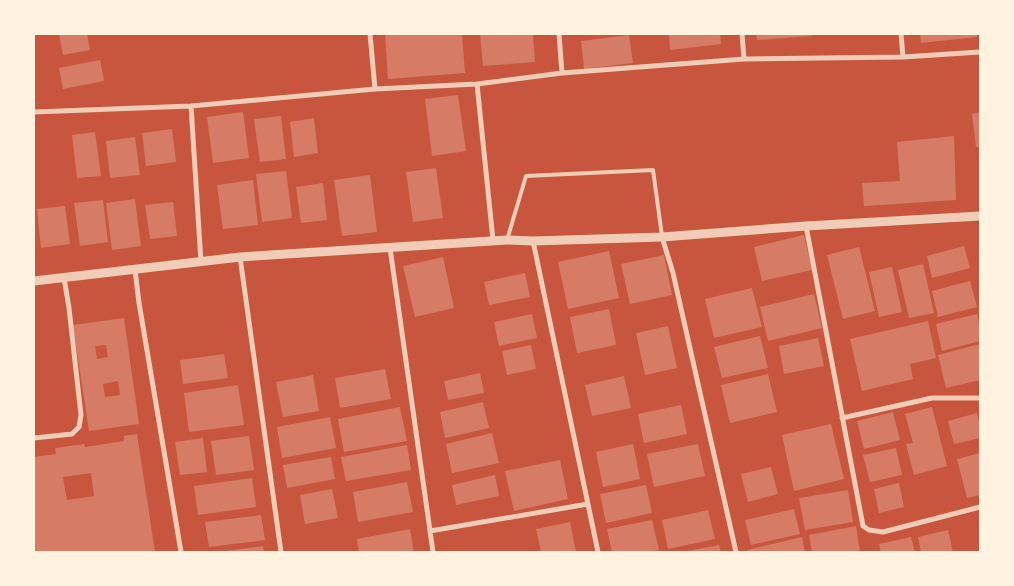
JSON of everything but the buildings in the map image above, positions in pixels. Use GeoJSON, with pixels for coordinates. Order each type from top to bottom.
{"type":"FeatureCollection","features":[{"type":"Feature","properties":{"kind":"street"},"geometry":{"type":"LineString","coordinates":[[370,34],[375,89]]}},
{"type":"Feature","properties":{"kind":"street"},"geometry":{"type":"LineString","coordinates":[[559,34],[562,72]]}},
{"type":"Feature","properties":{"kind":"street"},"geometry":{"type":"LineString","coordinates":[[742,34],[744,59]]}},
{"type":"Feature","properties":{"kind":"street"},"geometry":{"type":"LineString","coordinates":[[901,34],[903,57]]}},
{"type":"Feature","properties":{"kind":"street"},"geometry":{"type":"LineString","coordinates":[[34,111],[191,106],[375,89],[477,84],[562,72],[744,59],[903,57],[980,52]]}},
{"type":"Feature","properties":{"kind":"street"},"geometry":{"type":"LineString","coordinates":[[477,84],[492,240]]}},
{"type":"Feature","properties":{"kind":"street"},"geometry":{"type":"LineString","coordinates":[[191,106],[201,262]]}},
{"type":"Feature","properties":{"kind":"street"},"geometry":{"type":"LineString","coordinates":[[34,281],[240,257],[492,240],[533,241],[662,237],[980,216]]}},
{"type":"Feature","properties":{"kind":"street"},"geometry":{"type":"LineString","coordinates":[[806,226],[863,526],[869,530],[883,532],[980,508]]}},
{"type":"Feature","properties":{"kind":"street"},"geometry":{"type":"LineString","coordinates":[[662,237],[673,273],[736,552]]}},
{"type":"Feature","properties":{"kind":"street"},"geometry":{"type":"LineString","coordinates":[[533,241],[598,552]]}},
{"type":"Feature","properties":{"kind":"street"},"geometry":{"type":"LineString","coordinates":[[390,248],[433,552]]}},
{"type":"Feature","properties":{"kind":"street"},"geometry":{"type":"LineString","coordinates":[[240,257],[281,552]]}},
{"type":"Feature","properties":{"kind":"street"},"geometry":{"type":"LineString","coordinates":[[135,270],[180,552]]}},
{"type":"Feature","properties":{"kind":"street"},"geometry":{"type":"LineString","coordinates":[[34,438],[72,434],[79,427],[81,415],[64,278]]}},
{"type":"Feature","properties":{"kind":"street"},"geometry":{"type":"LineString","coordinates":[[842,418],[932,398],[980,398]]}},
{"type":"Feature","properties":{"kind":"street"},"geometry":{"type":"LineString","coordinates":[[430,531],[588,504]]}},
{"type":"Feature","properties":{"kind":"lane"},"geometry":{"type":"LineString","coordinates":[[507,240],[526,176],[653,170],[662,237]]}}]}
